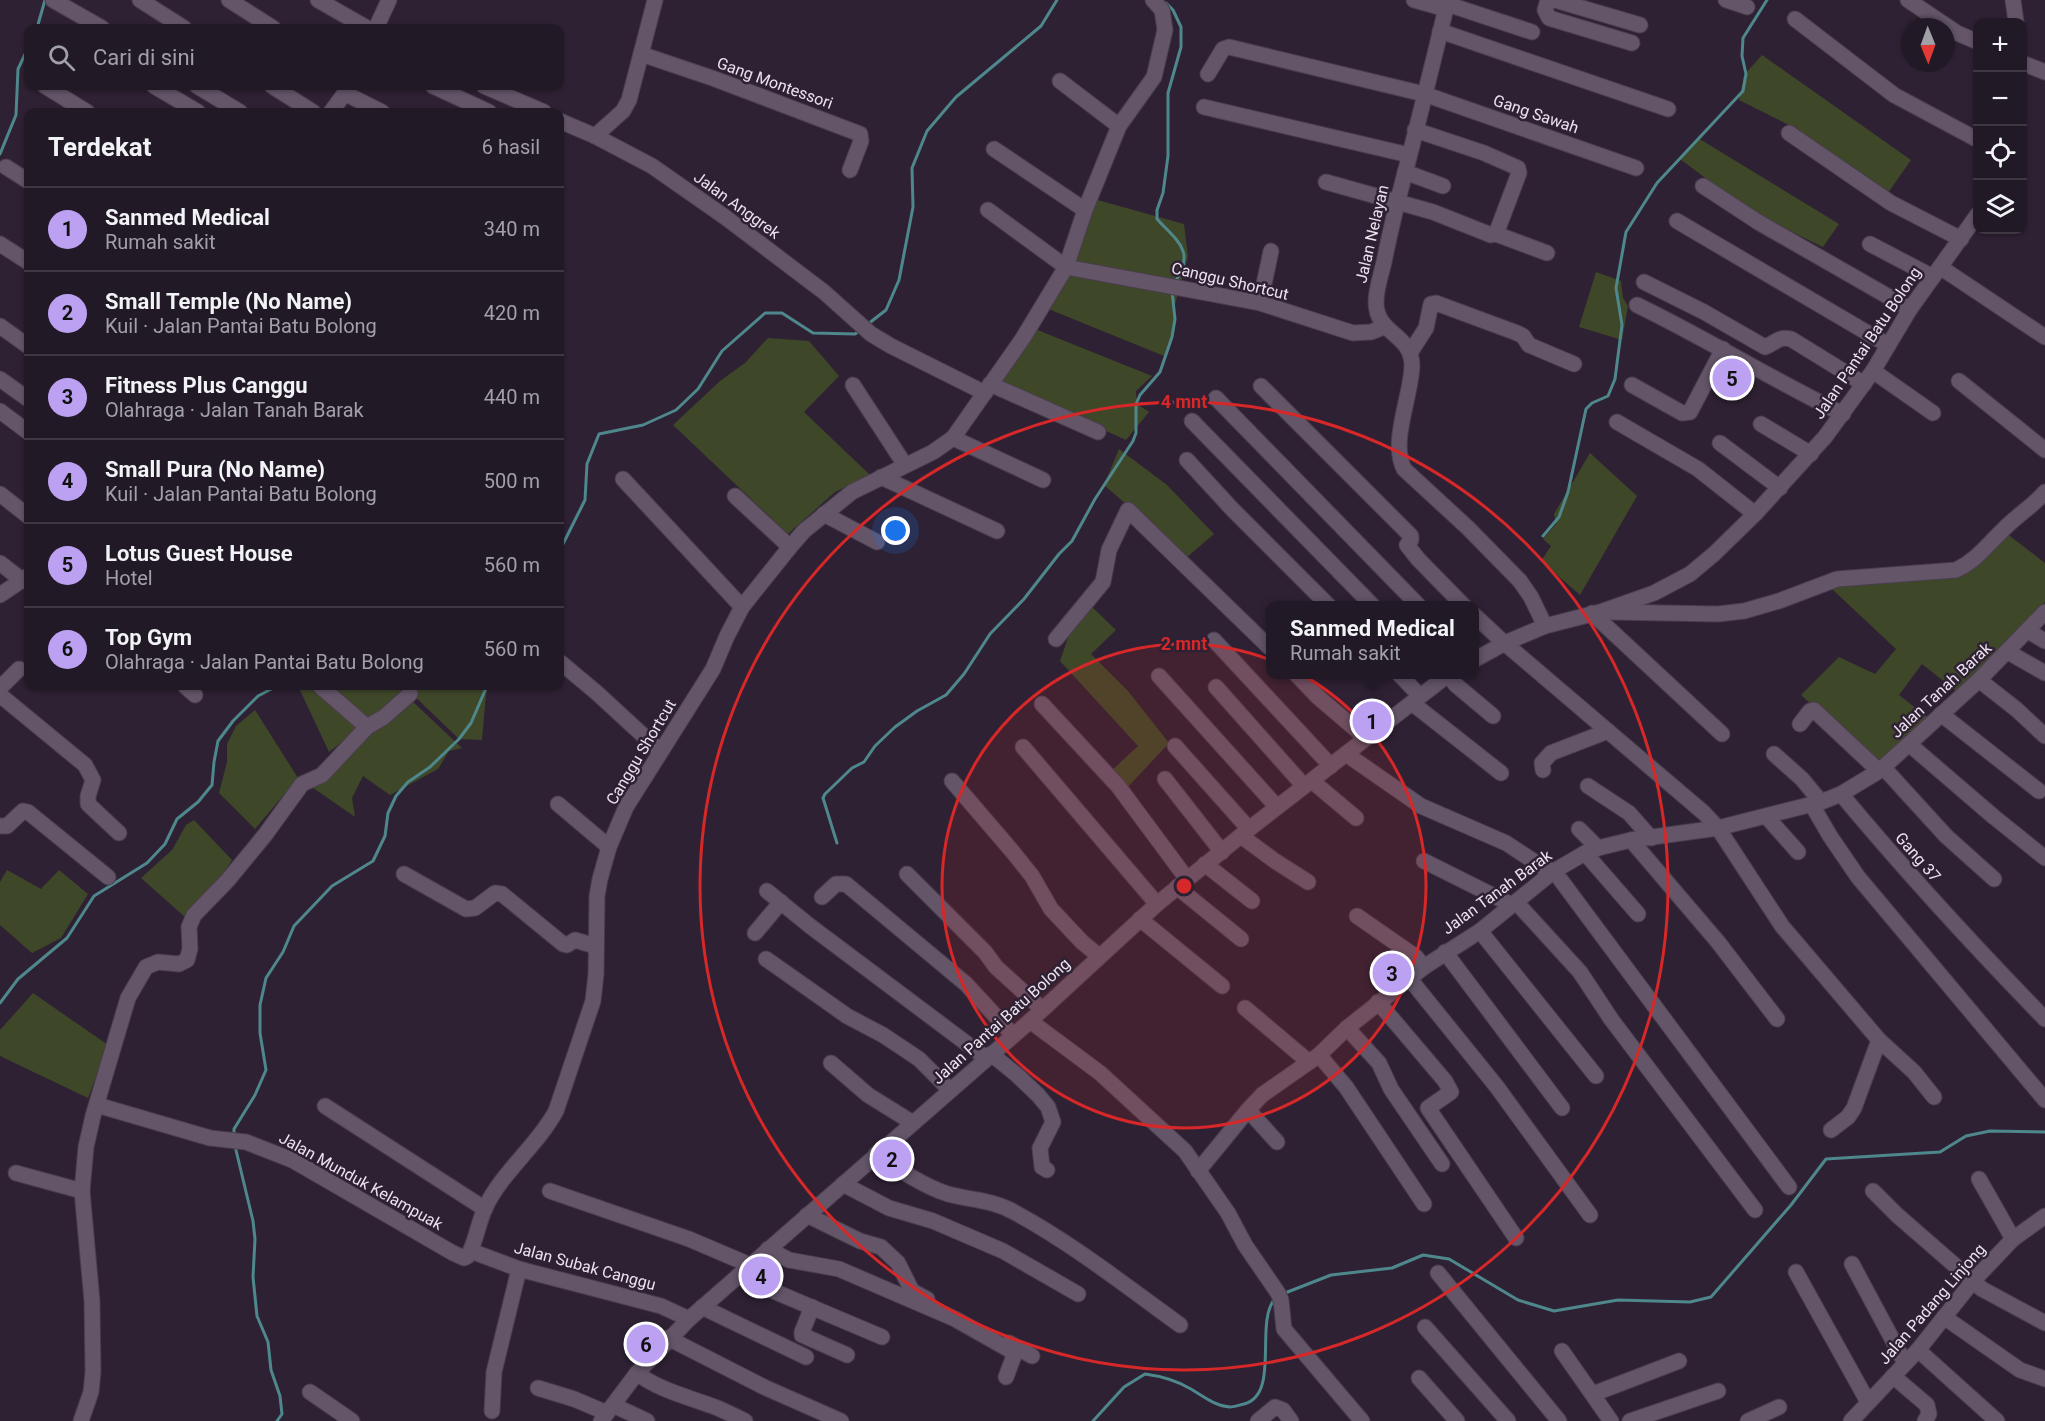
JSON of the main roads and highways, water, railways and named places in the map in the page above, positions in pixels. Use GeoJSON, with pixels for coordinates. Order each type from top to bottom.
{"type":"FeatureCollection","features":[{"type":"Feature","properties":{"kind":"waterway"},"geometry":{"type":"LineString","coordinates":[[38,24],[45,0]]}},
{"type":"Feature","properties":{"kind":"waterway"},"geometry":{"type":"LineString","coordinates":[[868,324],[886,310],[899,280],[913,207],[912,168],[927,131],[956,97],[1041,26],[1057,0]]}},
{"type":"Feature","properties":{"kind":"waterway"},"geometry":{"type":"LineString","coordinates":[[1543,536],[1559,517],[1568,492],[1586,409],[1592,403],[1608,396],[1615,379],[1622,325],[1616,288],[1626,232],[1657,183],[1743,91],[1746,74],[1742,56],[1743,38],[1767,0]]}},
{"type":"Feature","properties":{"kind":"waterway"},"geometry":{"type":"LineString","coordinates":[[1166,3],[1173,10],[1181,27],[1181,47],[1168,93],[1168,156],[1157,219],[1177,240],[1184,254],[1184,262],[1175,282]]}},
{"type":"Feature","properties":{"kind":"waterway"},"geometry":{"type":"LineString","coordinates":[[0,154],[16,115],[18,69],[24,56]]}},
{"type":"Feature","properties":{"kind":"waterway"},"geometry":{"type":"LineString","coordinates":[[837,843],[823,798],[825,794],[852,768],[864,762],[875,746],[895,727],[917,711],[946,695],[964,674],[990,634],[1024,599],[1072,541],[1095,499],[1133,441],[1136,433],[1136,404],[1140,395],[1160,372],[1172,337],[1175,319],[1172,291]]}},
{"type":"Feature","properties":{"kind":"waterway"},"geometry":{"type":"LineString","coordinates":[[564,542],[585,500],[587,464],[599,434],[643,425],[676,410],[698,389],[722,351],[765,313],[782,313],[813,333],[855,334],[861,330]]}},
{"type":"Feature","properties":{"kind":"waterway"},"geometry":{"type":"LineString","coordinates":[[0,1003],[18,979],[67,938],[94,896],[147,863],[165,844],[177,819],[198,802],[212,785],[218,741],[233,721],[258,696],[269,690]]}},
{"type":"Feature","properties":{"kind":"waterway"},"geometry":{"type":"LineString","coordinates":[[234,1136],[234,1129],[255,1095],[266,1070],[260,1033],[260,1005],[266,978],[283,952],[294,926],[332,886],[373,861],[385,836],[388,813],[396,796],[408,782],[430,767],[459,739],[471,723],[485,690]]}},
{"type":"Feature","properties":{"kind":"waterway"},"geometry":{"type":"LineString","coordinates":[[1285,1293],[1331,1275],[1392,1268],[1423,1255],[1449,1259],[1518,1300],[1554,1311],[1618,1300],[1690,1302],[1711,1297],[1791,1205],[1826,1159],[1940,1152],[1966,1136],[1990,1131],[2045,1132]]}},
{"type":"Feature","properties":{"kind":"waterway"},"geometry":{"type":"LineString","coordinates":[[235,1146],[253,1221],[255,1239],[253,1277],[257,1316],[268,1342],[271,1370],[280,1396],[282,1414],[277,1421]]}},
{"type":"Feature","properties":{"kind":"waterway"},"geometry":{"type":"LineString","coordinates":[[1093,1421],[1124,1387],[1145,1374],[1178,1383],[1224,1406],[1244,1404],[1255,1398],[1261,1387],[1264,1373],[1266,1325],[1274,1300]]}},
{"type":"Feature","properties":{"kind":"place","name":"Lotus Guest House"},"geometry":{"type":"Point","coordinates":[1732,378]}},
{"type":"Feature","properties":{"kind":"place","name":"Sanmed Medical"},"geometry":{"type":"Point","coordinates":[1372,721]}},
{"type":"Feature","properties":{"kind":"place","name":"Fitness Plus Canggu"},"geometry":{"type":"Point","coordinates":[1392,973]}},
{"type":"Feature","properties":{"kind":"place","name":"Small Temple (No Name)"},"geometry":{"type":"Point","coordinates":[892,1159]}},
{"type":"Feature","properties":{"kind":"place","name":"Small Pura (No Name)"},"geometry":{"type":"Point","coordinates":[761,1276]}},
{"type":"Feature","properties":{"kind":"place","name":"Top Gym"},"geometry":{"type":"Point","coordinates":[646,1344]}}]}
